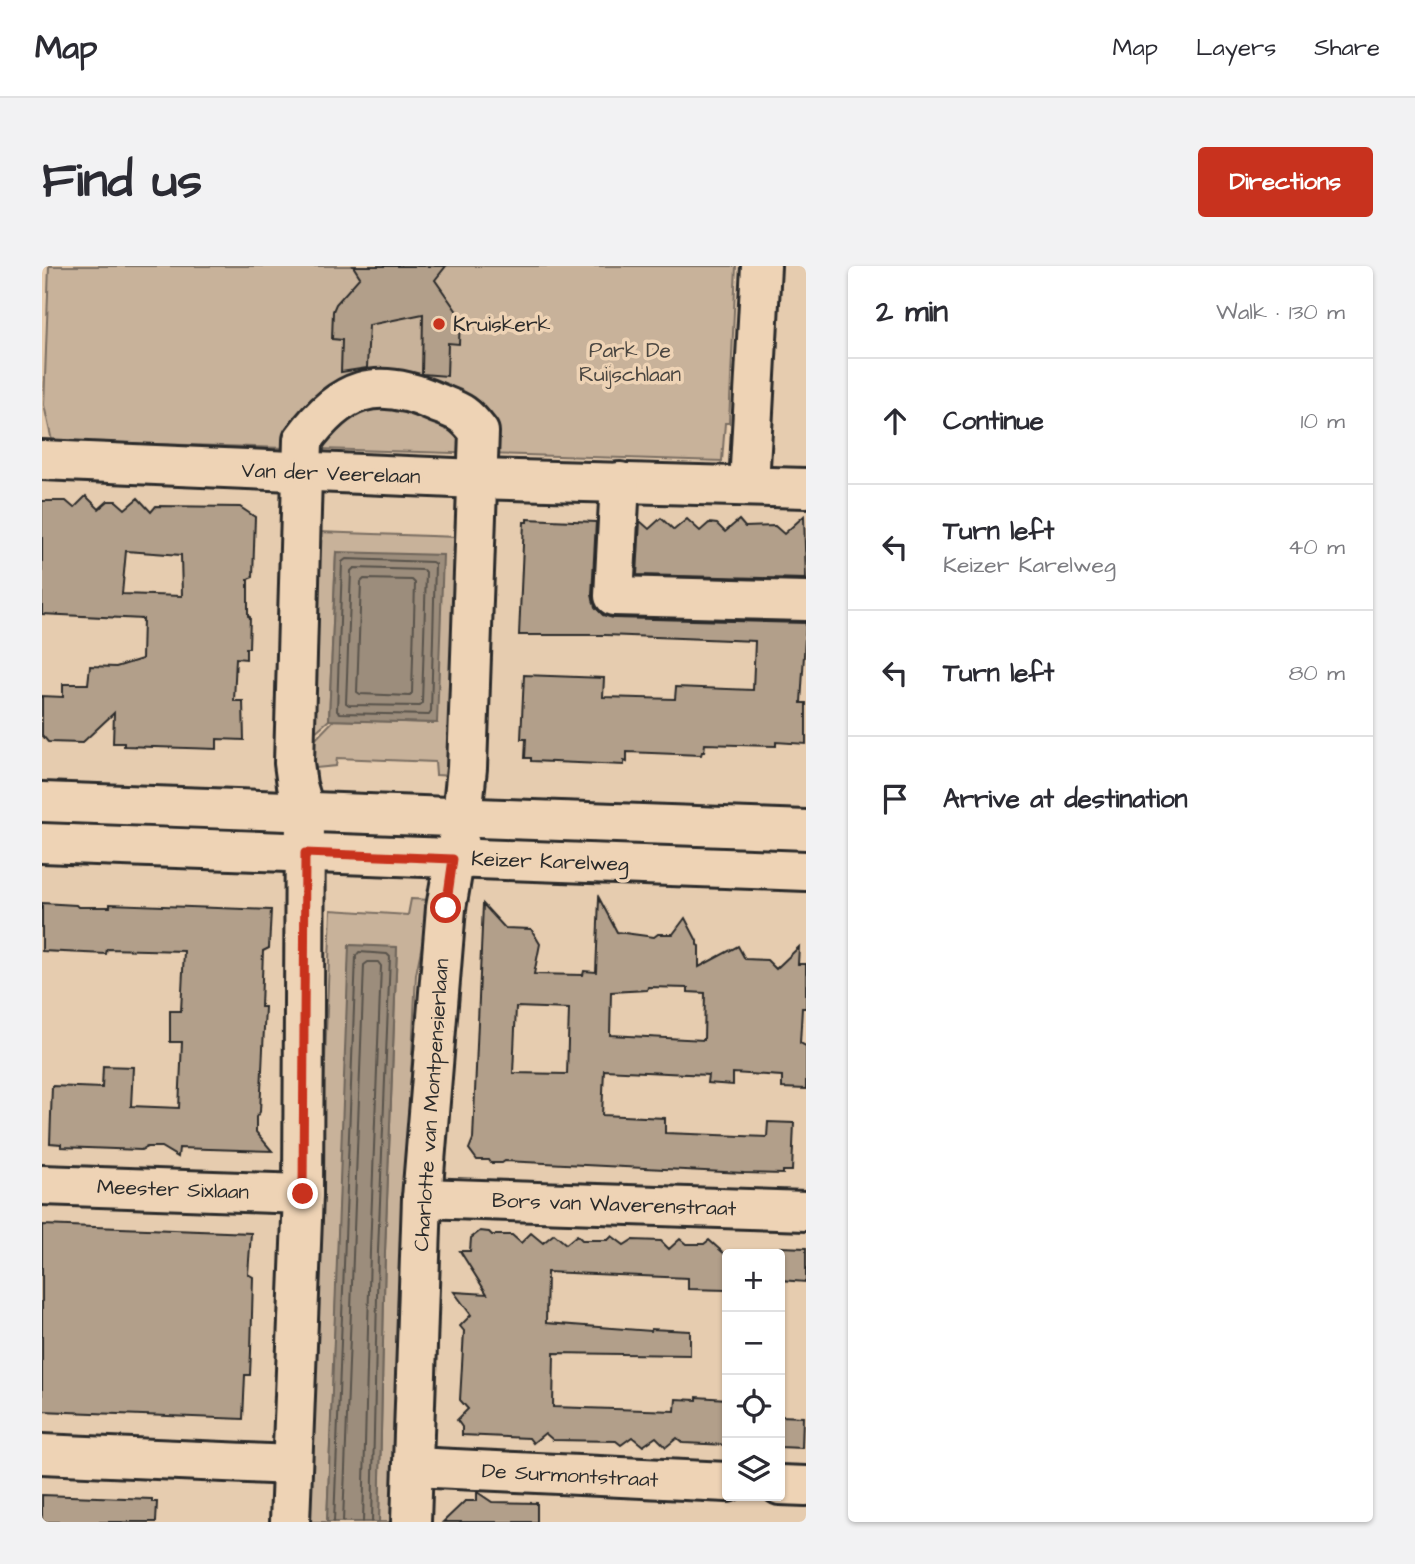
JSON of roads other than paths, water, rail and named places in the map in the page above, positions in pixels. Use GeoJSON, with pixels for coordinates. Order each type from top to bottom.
{"type":"FeatureCollection","features":[{"type":"Feature","properties":{"kind":"street"},"geometry":{"type":"LineString","coordinates":[[749,485],[761,266]]}},
{"type":"Feature","properties":{"kind":"street","name":"Charlotte van Montpensierlaan"},"geometry":{"type":"LineString","coordinates":[[303,472],[303,440],[319,418],[343,399],[371,389],[394,388],[425,397],[466,415],[480,432],[467,768],[462,816],[446,908],[422,1198],[411,1522]]}},
{"type":"Feature","properties":{"kind":"street","name":"Van der Veerelaan"},"geometry":{"type":"LineString","coordinates":[[42,460],[477,479],[806,488]]}},
{"type":"Feature","properties":{"kind":"street"},"geometry":{"type":"LineString","coordinates":[[290,1522],[303,1194],[305,812],[296,785],[294,763],[303,472]]}},
{"type":"Feature","properties":{"kind":"street"},"geometry":{"type":"LineString","coordinates":[[620,482],[614,596],[806,601]]}},
{"type":"Feature","properties":{"kind":"street","name":"Keizer Karelweg"},"geometry":{"type":"LineString","coordinates":[[42,802],[806,830]]}},
{"type":"Feature","properties":{"kind":"street","name":"Keizer Karelweg"},"geometry":{"type":"LineString","coordinates":[[42,843],[806,871]]}},
{"type":"Feature","properties":{"kind":"street","name":"Meester Sixlaan"},"geometry":{"type":"LineString","coordinates":[[42,1185],[303,1194]]}},
{"type":"Feature","properties":{"kind":"street","name":"Bors van Waverenstraat"},"geometry":{"type":"LineString","coordinates":[[422,1198],[806,1211]]}},
{"type":"Feature","properties":{"kind":"street"},"geometry":{"type":"LineString","coordinates":[[42,1454],[292,1465]]}},
{"type":"Feature","properties":{"kind":"street","name":"De Surmontstraat"},"geometry":{"type":"LineString","coordinates":[[413,1467],[722,1482]]}},
{"type":"Feature","properties":{"kind":"street"},"geometry":{"type":"LineString","coordinates":[[785,1485],[806,1486]]}},
{"type":"Feature","properties":{"kind":"water"},"geometry":{"type":"Polygon","coordinates":[[[336,552],[443,555],[437,723],[329,720],[336,552]]]}},
{"type":"Feature","properties":{"kind":"water"},"geometry":{"type":"Polygon","coordinates":[[[349,945],[397,947],[385,1252],[379,1522],[327,1522],[349,945]]]}},
{"type":"Feature","properties":{"kind":"place","name":"Kruiskerk"},"geometry":{"type":"Point","coordinates":[439,324]}},
{"type":"Feature","properties":{"kind":"park label","name":"Park De Ruijschlaan"},"geometry":{"type":"Point","coordinates":[630,362]}}]}
